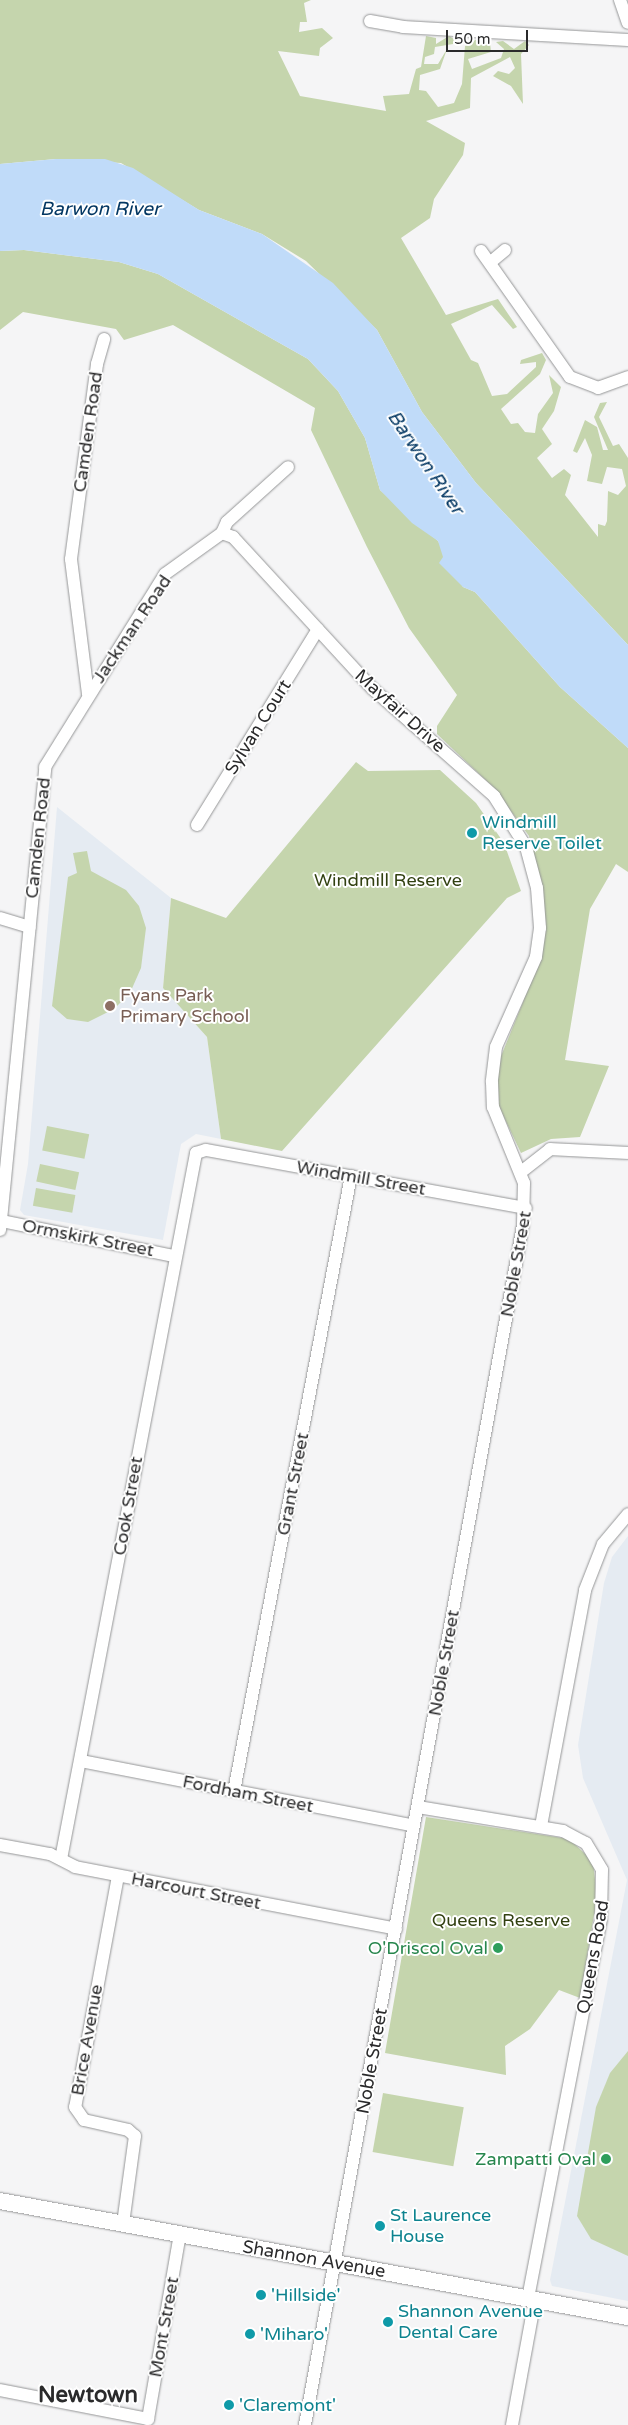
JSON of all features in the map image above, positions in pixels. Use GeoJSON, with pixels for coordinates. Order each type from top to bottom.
{"type":"FeatureCollection","features":[{"type":"Feature","properties":{"kind":"main road","name":"Shannon Avenue"},"geometry":{"type":"LineString","coordinates":[[0,2201],[628,2317]]}},
{"type":"Feature","properties":{"kind":"street"},"geometry":{"type":"LineString","coordinates":[[620,0],[628,22]]}},
{"type":"Feature","properties":{"kind":"street"},"geometry":{"type":"LineString","coordinates":[[370,21],[403,28],[628,40]]}},
{"type":"Feature","properties":{"kind":"street"},"geometry":{"type":"LineString","coordinates":[[480,250],[492,261],[570,377],[595,388],[628,377]]}},
{"type":"Feature","properties":{"kind":"street"},"geometry":{"type":"LineString","coordinates":[[492,261],[505,250]]}},
{"type":"Feature","properties":{"kind":"street","name":"Camden Road"},"geometry":{"type":"LineString","coordinates":[[1,1226],[43,773],[88,694],[72,559],[97,364],[104,340]]}},
{"type":"Feature","properties":{"kind":"street","name":"Jackman Road"},"geometry":{"type":"LineString","coordinates":[[88,694],[165,574],[222,533],[227,522],[288,467]]}},
{"type":"Feature","properties":{"kind":"street","name":"Mayfair Drive"},"geometry":{"type":"LineString","coordinates":[[222,533],[233,537],[373,689],[494,796],[526,847],[539,911]]}},
{"type":"Feature","properties":{"kind":"street","name":"Sylvan Court"},"geometry":{"type":"LineString","coordinates":[[197,825],[318,629]]}},
{"type":"Feature","properties":{"kind":"street","name":"Noble Street"},"geometry":{"type":"LineString","coordinates":[[305,2425],[526,1208],[521,1172],[493,1107],[493,1058],[536,957],[539,911]]}},
{"type":"Feature","properties":{"kind":"street"},"geometry":{"type":"LineString","coordinates":[[0,918],[30,927]]}},
{"type":"Feature","properties":{"kind":"street"},"geometry":{"type":"LineString","coordinates":[[521,1172],[550,1149],[628,1153]]}},
{"type":"Feature","properties":{"kind":"street","name":"Windmill Street"},"geometry":{"type":"LineString","coordinates":[[196,1153],[206,1150],[526,1208]]}},
{"type":"Feature","properties":{"kind":"street","name":"Cook Street"},"geometry":{"type":"LineString","coordinates":[[61,1859],[174,1256],[196,1153]]}},
{"type":"Feature","properties":{"kind":"street","name":"Grant Street"},"geometry":{"type":"LineString","coordinates":[[234,1791],[351,1176]]}},
{"type":"Feature","properties":{"kind":"street","name":"Ormskirk Street"},"geometry":{"type":"LineString","coordinates":[[1,1226],[174,1256]]}},
{"type":"Feature","properties":{"kind":"street"},"geometry":{"type":"LineString","coordinates":[[541,1826],[585,1590],[603,1544],[628,1514]]}},
{"type":"Feature","properties":{"kind":"street","name":"Fordham Street"},"geometry":{"type":"LineString","coordinates":[[80,1761],[414,1826]]}},
{"type":"Feature","properties":{"kind":"street","name":"Queens Road"},"geometry":{"type":"LineString","coordinates":[[418,1807],[541,1826],[586,1843],[600,1861],[604,1890],[532,2299],[512,2425]]}},
{"type":"Feature","properties":{"kind":"street","name":"Harcourt Street"},"geometry":{"type":"LineString","coordinates":[[0,1845],[61,1859],[75,1868],[396,1929]]}},
{"type":"Feature","properties":{"kind":"street","name":"Brice Avenue"},"geometry":{"type":"LineString","coordinates":[[118,1876],[75,2107],[86,2121],[135,2135],[123,2224]]}},
{"type":"Feature","properties":{"kind":"street","name":"Mont Street"},"geometry":{"type":"LineString","coordinates":[[0,2390],[148,2418],[180,2234]]}},
{"type":"Feature","properties":{"kind":"shaded area","name":"Fyans Park Primary School"},"geometry":{"type":"Polygon","coordinates":[[[57,807],[171,898],[163,988],[207,1037],[221,1139],[196,1134],[181,1144],[163,1240],[24,1215],[20,1210],[28,1164],[57,807]]]}},
{"type":"Feature","properties":{"kind":"shaded area"},"geometry":{"type":"Polygon","coordinates":[[[628,1536],[628,2301],[552,2286],[550,2280],[627,1880],[583,1778],[578,1745],[604,1583],[612,1557],[628,1536]]]}},
{"type":"Feature","properties":{"kind":"green space"},"geometry":{"type":"Polygon","coordinates":[[[0,0],[311,0],[304,3],[307,22],[300,22],[299,32],[322,28],[333,38],[320,48],[319,56],[278,51],[300,96],[386,111],[383,96],[409,94],[416,69],[421,67],[426,36],[436,38],[436,44],[449,36],[454,39],[453,44],[435,47],[434,54],[425,57],[424,64],[438,64],[447,49],[440,69],[420,75],[419,90],[426,91],[438,107],[454,103],[462,84],[465,46],[477,39],[490,43],[491,52],[468,59],[472,69],[501,58],[504,49],[496,42],[503,41],[514,49],[525,41],[529,45],[521,54],[523,104],[511,86],[493,76],[498,71],[509,74],[515,68],[510,57],[471,78],[470,108],[426,121],[465,143],[463,155],[434,199],[430,218],[401,238],[446,315],[498,299],[517,327],[513,329],[492,305],[451,324],[471,360],[478,363],[492,396],[507,394],[536,367],[536,362],[520,364],[521,360],[542,353],[546,360],[540,374],[501,409],[511,424],[518,423],[525,432],[535,433],[538,414],[553,393],[549,375],[561,387],[554,411],[542,429],[552,444],[537,458],[552,478],[564,469],[571,475],[565,495],[598,537],[598,524],[605,526],[607,521],[608,491],[618,495],[626,486],[622,469],[607,467],[602,484],[587,481],[592,455],[585,438],[577,453],[573,451],[585,420],[597,427],[603,450],[608,450],[594,417],[600,403],[607,402],[599,417],[613,446],[619,444],[628,458],[628,645],[476,483],[422,412],[377,330],[306,261],[262,234],[199,210],[121,163],[56,159],[0,164],[0,0]]]}},
{"type":"Feature","properties":{"kind":"green space"},"geometry":{"type":"Polygon","coordinates":[[[24,250],[119,262],[158,274],[308,359],[338,391],[365,438],[380,490],[438,541],[463,587],[475,592],[560,687],[628,748],[628,872],[616,864],[590,909],[565,1060],[609,1066],[580,1137],[551,1139],[521,1153],[499,1107],[497,1066],[523,1002],[545,915],[529,836],[495,789],[437,734],[437,726],[457,695],[409,628],[367,547],[311,430],[315,408],[173,325],[124,340],[116,329],[23,312],[0,330],[0,251],[24,250]]]}},
{"type":"Feature","properties":{"kind":"green space","name":"Windmill Reserve"},"geometry":{"type":"Polygon","coordinates":[[[356,762],[368,771],[440,770],[476,803],[504,843],[521,891],[507,898],[282,1151],[221,1139],[207,1037],[163,988],[171,898],[226,918],[356,762]]]}},
{"type":"Feature","properties":{"kind":"green space"},"geometry":{"type":"Polygon","coordinates":[[[87,851],[91,871],[126,890],[139,906],[146,928],[141,968],[130,993],[114,1009],[88,1022],[67,1019],[52,1006],[68,877],[77,873],[73,853],[87,851]]]}},
{"type":"Feature","properties":{"kind":"green space"},"geometry":{"type":"Polygon","coordinates":[[[47,1126],[89,1134],[84,1159],[42,1151],[47,1126]]]}},
{"type":"Feature","properties":{"kind":"green space"},"geometry":{"type":"Polygon","coordinates":[[[40,1164],[79,1172],[75,1190],[36,1182],[40,1164]]]}},
{"type":"Feature","properties":{"kind":"green space"},"geometry":{"type":"Polygon","coordinates":[[[36,1188],[75,1195],[72,1213],[33,1206],[36,1188]]]}},
{"type":"Feature","properties":{"kind":"green space","name":"O'Driscol Oval"},"geometry":{"type":"Polygon","coordinates":[[[426,1817],[569,1839],[593,1861],[597,1897],[580,1998],[559,1990],[530,2029],[505,2046],[506,2075],[385,2053],[426,1817]]]}},
{"type":"Feature","properties":{"kind":"green space","name":"Zampatti Oval"},"geometry":{"type":"Polygon","coordinates":[[[628,2051],[628,2256],[591,2239],[577,2216],[596,2107],[610,2073],[628,2051]]]}},
{"type":"Feature","properties":{"kind":"green space"},"geometry":{"type":"Polygon","coordinates":[[[383,2093],[464,2107],[453,2166],[373,2152],[383,2093]]]}},
{"type":"Feature","properties":{"kind":"water","name":"Barwon River"},"geometry":{"type":"Polygon","coordinates":[[[56,159],[105,159],[133,168],[199,210],[262,234],[333,283],[377,330],[422,412],[476,483],[628,645],[628,748],[560,687],[475,592],[463,587],[439,563],[443,557],[438,541],[412,523],[380,490],[365,438],[338,391],[308,359],[158,274],[119,262],[24,250],[0,251],[0,164],[56,159]]]}},
{"type":"Feature","properties":{"kind":"place","name":"Windmill Reserve Toilet"},"geometry":{"type":"Point","coordinates":[472,833]}},
{"type":"Feature","properties":{"kind":"place","name":"Fyans Park Primary School"},"geometry":{"type":"Point","coordinates":[110,1006]}},
{"type":"Feature","properties":{"kind":"place","name":"O'Driscol Oval"},"geometry":{"type":"Point","coordinates":[498,1948]}},
{"type":"Feature","properties":{"kind":"place","name":"Zampatti Oval"},"geometry":{"type":"Point","coordinates":[606,2159]}},
{"type":"Feature","properties":{"kind":"place","name":"St Laurence House"},"geometry":{"type":"Point","coordinates":[380,2226]}},
{"type":"Feature","properties":{"kind":"place","name":"'Hillside'"},"geometry":{"type":"Point","coordinates":[261,2295]}},
{"type":"Feature","properties":{"kind":"place","name":"Shannon Avenue Dental Care"},"geometry":{"type":"Point","coordinates":[388,2322]}},
{"type":"Feature","properties":{"kind":"place","name":"'Miharo'"},"geometry":{"type":"Point","coordinates":[250,2334]}},
{"type":"Feature","properties":{"kind":"place","name":"'Claremont'"},"geometry":{"type":"Point","coordinates":[229,2405]}},
{"type":"Feature","properties":{"kind":"district","name":"Newtown"},"geometry":{"type":"Point","coordinates":[88,2396]}},
{"type":"Feature","properties":{"kind":"park label","name":"Queens Reserve"},"geometry":{"type":"Point","coordinates":[501,1920]}}]}
